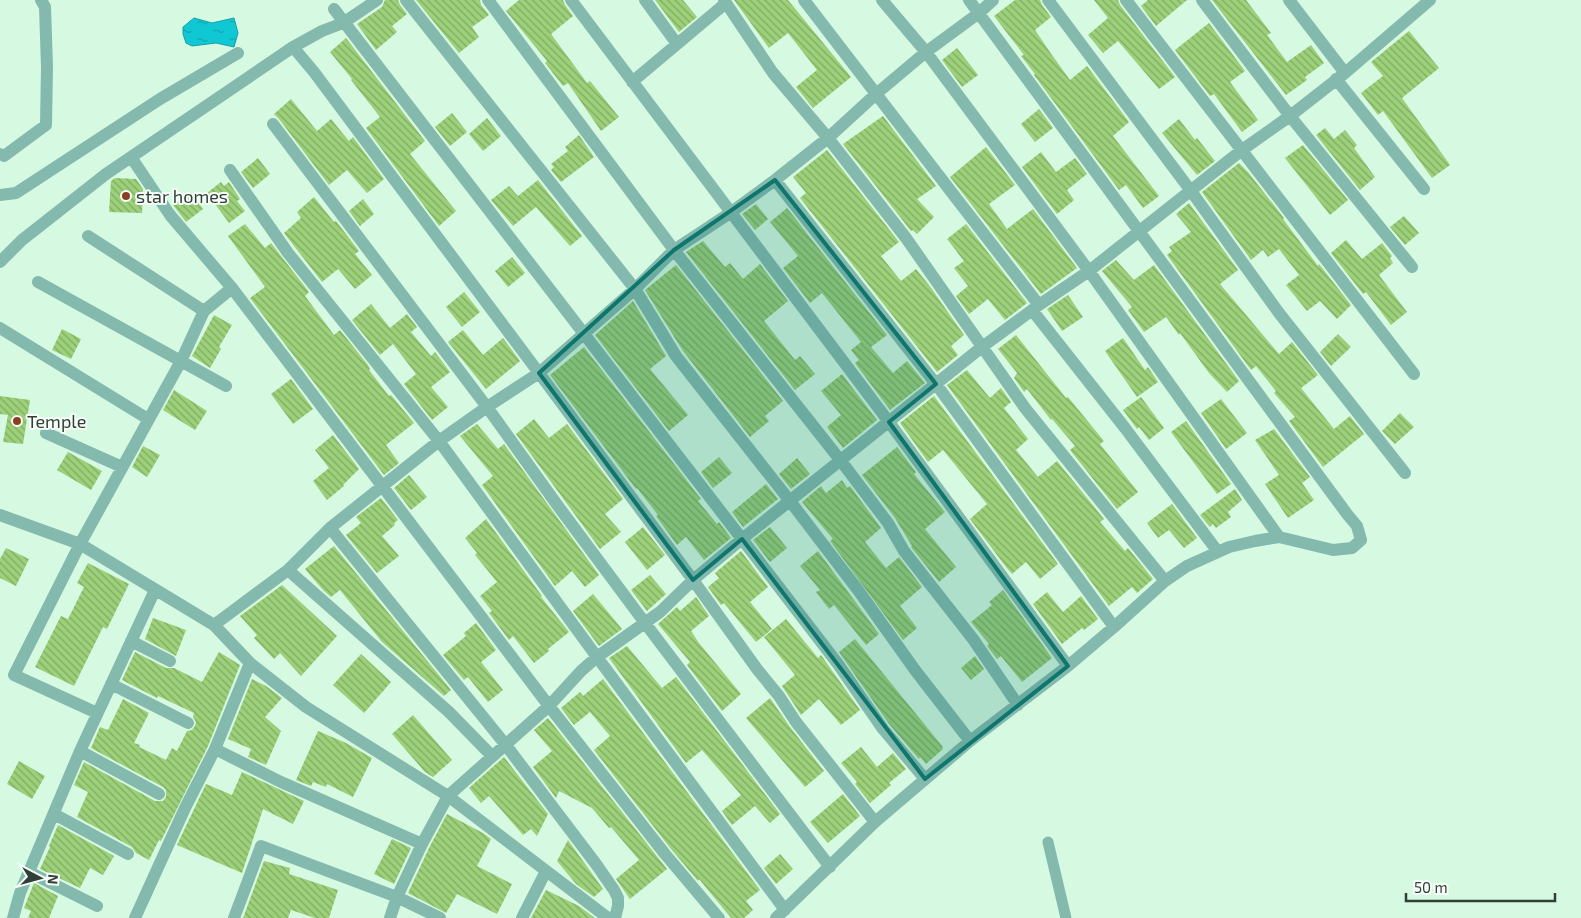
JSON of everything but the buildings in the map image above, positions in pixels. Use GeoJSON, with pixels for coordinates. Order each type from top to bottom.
{"type":"FeatureCollection","features":[{"type":"Feature","properties":{"kind":"street"},"geometry":{"type":"LineString","coordinates":[[0,154],[4,156],[46,125],[48,67],[45,7],[41,0]]}},
{"type":"Feature","properties":{"kind":"street"},"geometry":{"type":"LineString","coordinates":[[0,262],[22,240],[106,174],[293,47],[322,31],[340,17],[377,0]]}},
{"type":"Feature","properties":{"kind":"street"},"geometry":{"type":"LineString","coordinates":[[406,0],[634,290],[676,356],[790,500],[858,590],[914,670],[970,742]]}},
{"type":"Feature","properties":{"kind":"street"},"geometry":{"type":"LineString","coordinates":[[488,0],[674,250],[888,522],[904,551],[973,639],[1018,704]]}},
{"type":"Feature","properties":{"kind":"street"},"geometry":{"type":"LineString","coordinates":[[571,0],[889,422],[1068,666]]}},
{"type":"Feature","properties":{"kind":"street"},"geometry":{"type":"LineString","coordinates":[[645,0],[677,44]]}},
{"type":"Feature","properties":{"kind":"street"},"geometry":{"type":"LineString","coordinates":[[804,0],[956,198],[1218,552]]}},
{"type":"Feature","properties":{"kind":"street"},"geometry":{"type":"LineString","coordinates":[[882,0],[926,52],[1089,271],[1279,537]]}},
{"type":"Feature","properties":{"kind":"street"},"geometry":{"type":"LineString","coordinates":[[230,170],[288,253],[439,441],[781,914],[875,822],[925,779],[1068,666],[1165,581],[1187,566],[1229,547],[1279,537],[1333,550],[1352,548],[1361,540],[1357,526],[969,0]]}},
{"type":"Feature","properties":{"kind":"street"},"geometry":{"type":"LineString","coordinates":[[214,625],[288,570],[330,528],[439,441],[539,373],[634,290],[674,250],[775,180],[828,138],[926,52],[994,0]]}},
{"type":"Feature","properties":{"kind":"street"},"geometry":{"type":"LineString","coordinates":[[1048,0],[1191,191],[1279,313],[1405,473]]}},
{"type":"Feature","properties":{"kind":"street"},"geometry":{"type":"LineString","coordinates":[[1126,0],[1414,374]]}},
{"type":"Feature","properties":{"kind":"street"},"geometry":{"type":"LineString","coordinates":[[1202,0],[1290,116],[1412,268]]}},
{"type":"Feature","properties":{"kind":"street"},"geometry":{"type":"LineString","coordinates":[[1289,0],[1340,76],[1424,190]]}},
{"type":"Feature","properties":{"kind":"street"},"geometry":{"type":"LineString","coordinates":[[390,918],[397,897],[422,844],[448,796],[549,706],[581,671],[597,657],[660,612],[693,580],[742,539],[982,347],[1089,271],[1242,150],[1290,116],[1430,0]]}},
{"type":"Feature","properties":{"kind":"street"},"geometry":{"type":"LineString","coordinates":[[632,82],[725,1],[773,73],[828,138],[906,238],[1025,408],[1165,581]]}},
{"type":"Feature","properties":{"kind":"street"},"geometry":{"type":"LineString","coordinates":[[340,17],[838,664],[884,729],[925,779]]}},
{"type":"Feature","properties":{"kind":"street"},"geometry":{"type":"LineString","coordinates":[[293,47],[314,72],[539,373],[796,722],[875,822]]}},
{"type":"Feature","properties":{"kind":"street"},"geometry":{"type":"LineString","coordinates":[[0,195],[16,193],[160,99],[238,53]]}},
{"type":"Feature","properties":{"kind":"street"},"geometry":{"type":"LineString","coordinates":[[273,124],[487,407],[645,623],[830,867]]}},
{"type":"Feature","properties":{"kind":"street"},"geometry":{"type":"LineString","coordinates":[[131,157],[170,214],[232,288],[549,706],[665,854],[719,918]]}},
{"type":"Feature","properties":{"kind":"street"},"geometry":{"type":"LineString","coordinates":[[775,180],[936,384],[1114,627]]}},
{"type":"Feature","properties":{"kind":"street"},"geometry":{"type":"LineString","coordinates":[[88,236],[204,311]]}},
{"type":"Feature","properties":{"kind":"street"},"geometry":{"type":"LineString","coordinates":[[38,282],[226,386]]}},
{"type":"Feature","properties":{"kind":"street"},"geometry":{"type":"LineString","coordinates":[[97,713],[14,675],[80,544],[181,361],[204,311],[232,288]]}},
{"type":"Feature","properties":{"kind":"street"},"geometry":{"type":"LineString","coordinates":[[0,328],[148,419]]}},
{"type":"Feature","properties":{"kind":"street"},"geometry":{"type":"LineString","coordinates":[[46,433],[122,466]]}},
{"type":"Feature","properties":{"kind":"street"},"geometry":{"type":"LineString","coordinates":[[0,515],[80,544],[214,625],[250,663],[306,707],[448,796],[608,918]]}},
{"type":"Feature","properties":{"kind":"street"},"geometry":{"type":"LineString","coordinates":[[330,528],[505,744],[614,890],[618,898],[615,918]]}},
{"type":"Feature","properties":{"kind":"street"},"geometry":{"type":"LineString","coordinates":[[288,570],[448,712],[492,756]]}},
{"type":"Feature","properties":{"kind":"street"},"geometry":{"type":"LineString","coordinates":[[12,918],[20,893],[80,751],[155,590]]}},
{"type":"Feature","properties":{"kind":"street"},"geometry":{"type":"LineString","coordinates":[[131,641],[170,661]]}},
{"type":"Feature","properties":{"kind":"street"},"geometry":{"type":"LineString","coordinates":[[135,918],[185,808],[215,749],[250,663]]}},
{"type":"Feature","properties":{"kind":"street"},"geometry":{"type":"LineString","coordinates":[[111,684],[188,723]]}},
{"type":"Feature","properties":{"kind":"street"},"geometry":{"type":"LineString","coordinates":[[215,749],[281,782],[422,844]]}},
{"type":"Feature","properties":{"kind":"street"},"geometry":{"type":"LineString","coordinates":[[80,751],[159,794]]}},
{"type":"Feature","properties":{"kind":"street"},"geometry":{"type":"LineString","coordinates":[[54,814],[128,854]]}},
{"type":"Feature","properties":{"kind":"street"},"geometry":{"type":"LineString","coordinates":[[234,918],[261,846],[397,897],[440,918]]}},
{"type":"Feature","properties":{"kind":"street"},"geometry":{"type":"LineString","coordinates":[[522,918],[546,871]]}},
{"type":"Feature","properties":{"kind":"street"},"geometry":{"type":"LineString","coordinates":[[29,872],[97,906]]}},
{"type":"Feature","properties":{"kind":"lane"},"geometry":{"type":"LineString","coordinates":[[1048,842],[1066,918]]}},
{"type":"Feature","properties":{"kind":"highlighted area"},"geometry":{"type":"Polygon","coordinates":[[[775,180],[936,384],[889,422],[1068,666],[925,779],[742,539],[693,580],[539,373],[674,250],[775,180]]]}},
{"type":"Feature","properties":{"kind":"water"},"geometry":{"type":"Polygon","coordinates":[[[194,18],[212,23],[234,18],[238,33],[234,47],[216,43],[192,46],[186,43],[183,27],[194,18]]]}},
{"type":"Feature","properties":{"kind":"place","name":"star homes"},"geometry":{"type":"Point","coordinates":[126,196]}},
{"type":"Feature","properties":{"kind":"place","name":"Temple"},"geometry":{"type":"Point","coordinates":[17,421]}}]}
